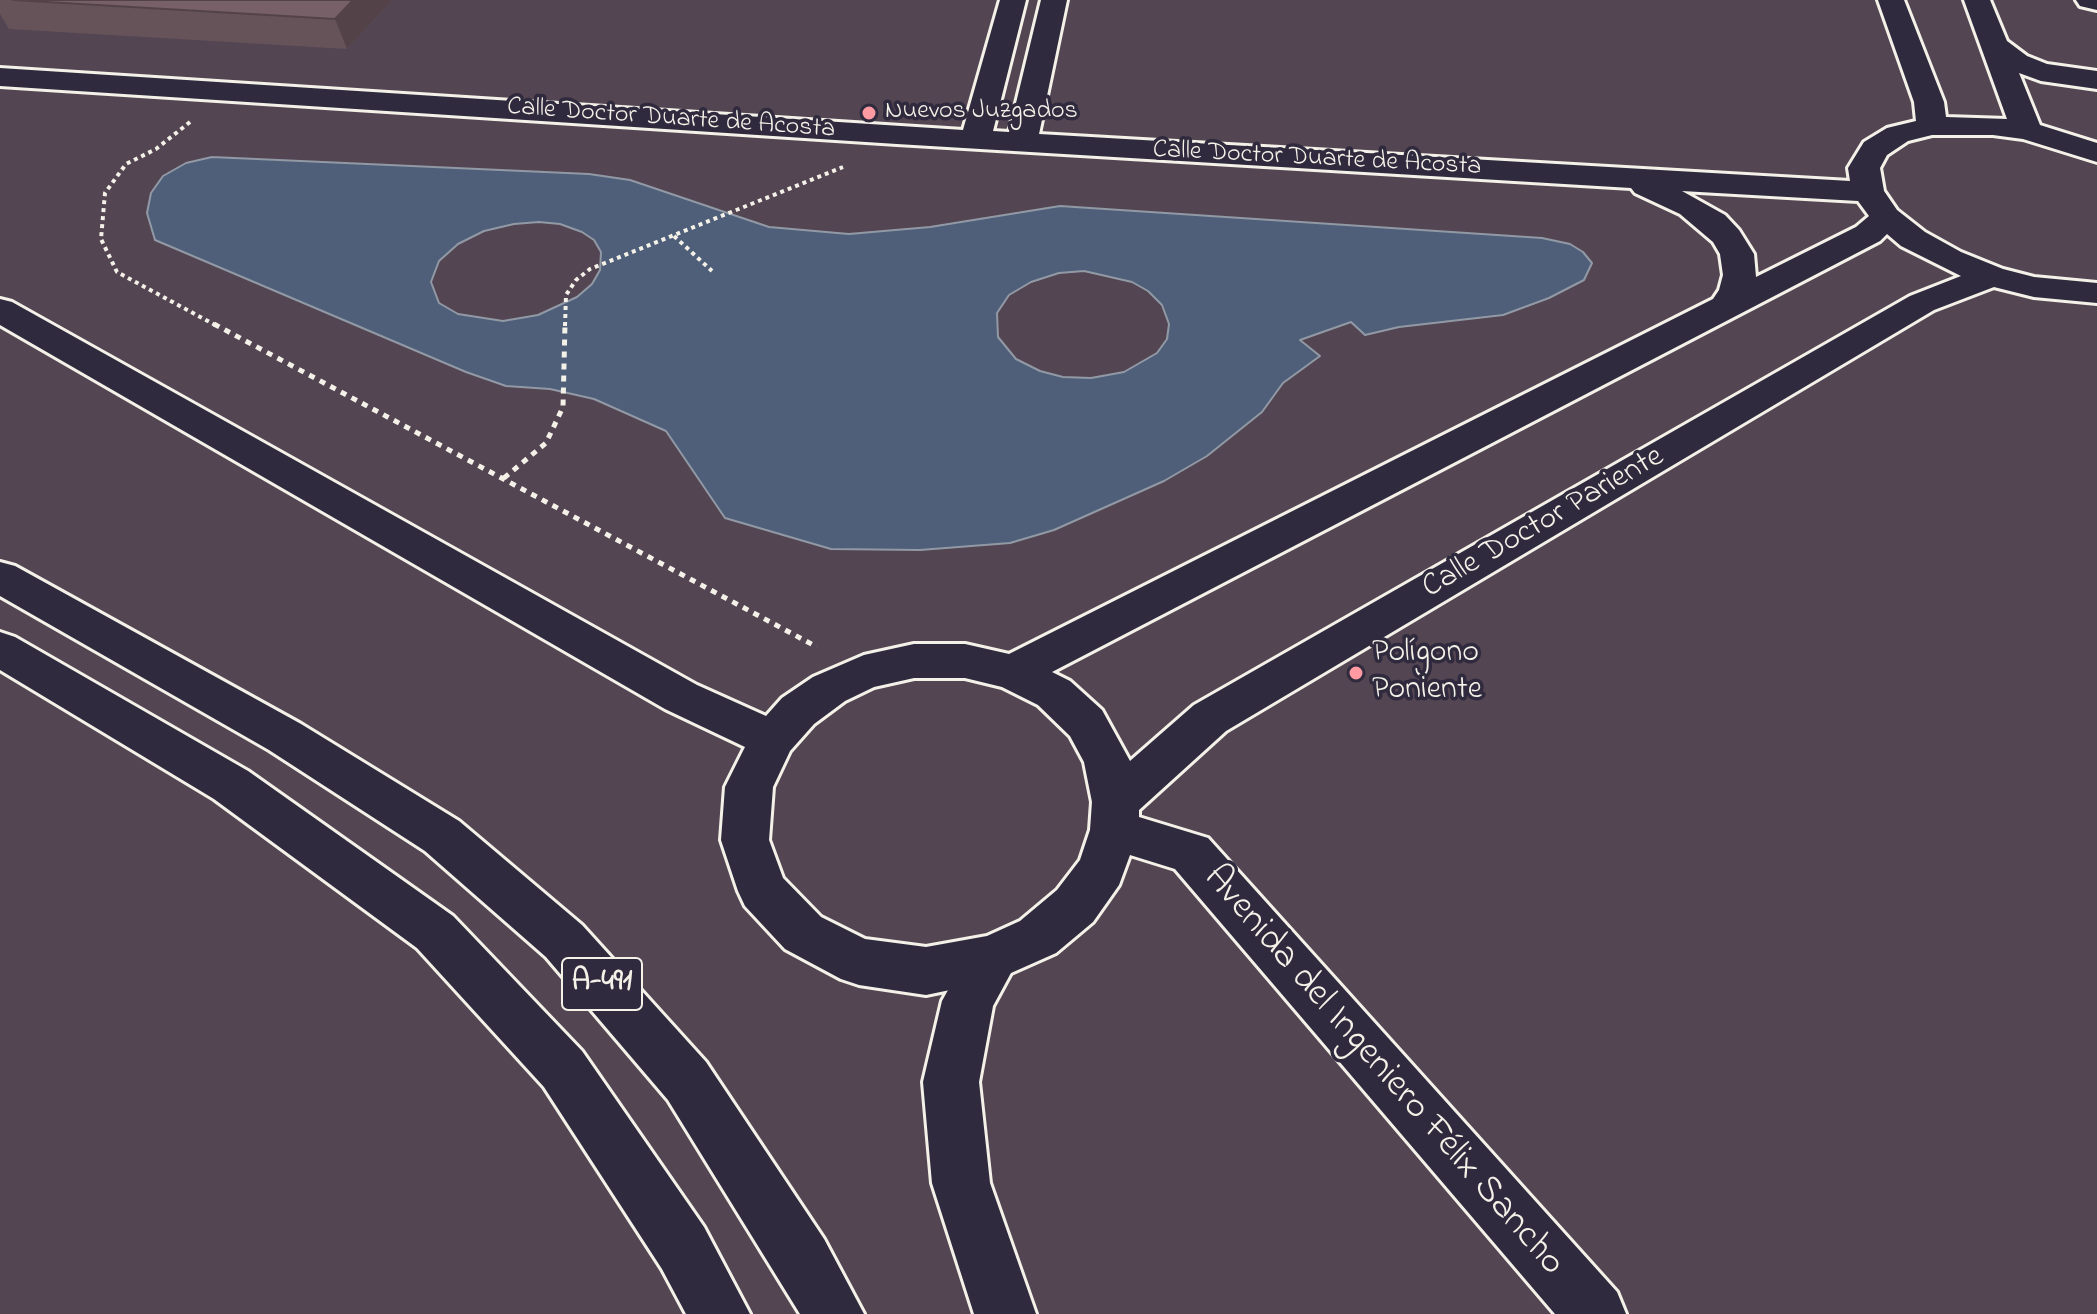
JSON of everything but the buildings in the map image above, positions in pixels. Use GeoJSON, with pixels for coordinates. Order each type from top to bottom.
{"type":"FeatureCollection","features":[{"type":"Feature","properties":{"kind":"main road"},"geometry":{"type":"LineString","coordinates":[[976,139],[1013,0]]}},
{"type":"Feature","properties":{"kind":"main road"},"geometry":{"type":"LineString","coordinates":[[1022,142],[1054,0]]}},
{"type":"Feature","properties":{"kind":"main road"},"geometry":{"type":"LineString","coordinates":[[1891,0],[1929,102],[1932,126]]}},
{"type":"Feature","properties":{"kind":"main road"},"geometry":{"type":"LineString","coordinates":[[1977,0],[2030,132]]}},
{"type":"Feature","properties":{"kind":"main road"},"geometry":{"type":"LineString","coordinates":[[2089,0],[2097,2]]}},
{"type":"Feature","properties":{"kind":"main road"},"geometry":{"type":"LineString","coordinates":[[1994,45],[2017,62],[2088,99]]}},
{"type":"Feature","properties":{"kind":"main road","name":"Calle Doctor Duarte de Acosta"},"geometry":{"type":"LineString","coordinates":[[0,77],[217,91],[409,92],[684,109],[745,113],[897,135],[1022,142],[1310,148],[1877,205]]}},
{"type":"Feature","properties":{"kind":"main road"},"geometry":{"type":"LineString","coordinates":[[2030,132],[2088,99]]}},
{"type":"Feature","properties":{"kind":"main road"},"geometry":{"type":"LineString","coordinates":[[2090,295],[2034,287],[1991,276],[1949,259],[1913,239],[1877,205],[1864,168],[1875,149],[1898,134],[1932,126],[1972,124],[2030,132],[2097,153]]}},
{"type":"Feature","properties":{"kind":"main road"},"geometry":{"type":"LineString","coordinates":[[1610,177],[1668,195],[1713,222],[1727,237],[1737,254],[1740,275],[1736,290],[1725,307]]}},
{"type":"Feature","properties":{"kind":"main road"},"geometry":{"type":"LineString","coordinates":[[1013,672],[1868,234],[1877,205]]}},
{"type":"Feature","properties":{"kind":"main road","name":"Calle Doctor Pariente"},"geometry":{"type":"LineString","coordinates":[[1115,816],[1210,718],[1922,303],[1991,276]]}},
{"type":"Feature","properties":{"kind":"main road"},"geometry":{"type":"LineString","coordinates":[[0,310],[681,697],[772,739]]}},
{"type":"Feature","properties":{"kind":"main road","name":"A-491"},"geometry":{"type":"LineString","coordinates":[[0,577],[285,737],[442,836],[564,941],[687,1081],[803,1260],[833,1314]]}},
{"type":"Feature","properties":{"kind":"main road","name":"A-491"},"geometry":{"type":"LineString","coordinates":[[0,649],[231,785],[435,932],[563,1069],[683,1248],[719,1314]]}},
{"type":"Feature","properties":{"kind":"main road"},"geometry":{"type":"LineString","coordinates":[[914,661],[965,661],[1013,672],[1054,693],[1086,723],[1107,760],[1115,816],[1101,870],[1075,906],[1038,937],[993,958],[926,971],[859,962],[803,933],[763,891],[745,840],[749,787],[772,739],[798,711],[829,689],[864,672],[914,661]]}},
{"type":"Feature","properties":{"kind":"main road","name":"Avenida del Ingeniero Félix Sancho"},"geometry":{"type":"LineString","coordinates":[[1115,816],[1191,853],[1595,1314]]}},
{"type":"Feature","properties":{"kind":"main road"},"geometry":{"type":"LineString","coordinates":[[993,958],[968,1001],[951,1082],[961,1183],[1005,1314]]}},
{"type":"Feature","properties":{"kind":"path"},"geometry":{"type":"LineString","coordinates":[[217,91],[182,132],[126,164],[105,193],[101,239],[117,272],[864,672]]}},
{"type":"Feature","properties":{"kind":"path"},"geometry":{"type":"LineString","coordinates":[[504,478],[546,443],[563,407],[566,295],[576,280],[590,269],[844,166],[897,135]]}},
{"type":"Feature","properties":{"kind":"path"},"geometry":{"type":"LineString","coordinates":[[674,236],[712,271]]}},
{"type":"Feature","properties":{"kind":"shaded area"},"geometry":{"type":"Polygon","coordinates":[[[0,0],[2097,0],[2097,1314],[0,1314],[0,0]]]}},
{"type":"Feature","properties":{"kind":"water"},"geometry":{"type":"Polygon","coordinates":[[[212,157],[589,174],[630,180],[769,227],[849,234],[930,227],[1060,206],[1542,238],[1570,244],[1583,252],[1592,263],[1584,280],[1549,298],[1503,315],[1399,327],[1365,335],[1351,322],[1300,340],[1320,356],[1283,383],[1262,412],[1207,456],[1164,481],[1054,530],[1010,543],[920,550],[831,549],[725,518],[666,431],[594,399],[550,389],[506,386],[466,372],[155,240],[147,213],[151,193],[163,176],[186,163],[212,157]],[[539,222],[484,231],[458,244],[439,261],[431,282],[439,303],[458,314],[503,321],[538,315],[577,297],[592,284],[600,270],[601,252],[594,240],[582,232],[560,224],[539,222]],[[1084,271],[1059,273],[1031,282],[1009,295],[997,313],[998,337],[1016,359],[1040,371],[1063,377],[1091,378],[1124,372],[1157,353],[1167,339],[1169,324],[1162,305],[1148,291],[1132,282],[1084,271]]]}},
{"type":"Feature","properties":{"kind":"place","name":"Nuevos Juzgados"},"geometry":{"type":"Point","coordinates":[869,113]}},
{"type":"Feature","properties":{"kind":"place","name":"Polígono Poniente"},"geometry":{"type":"Point","coordinates":[1356,673]}}]}
